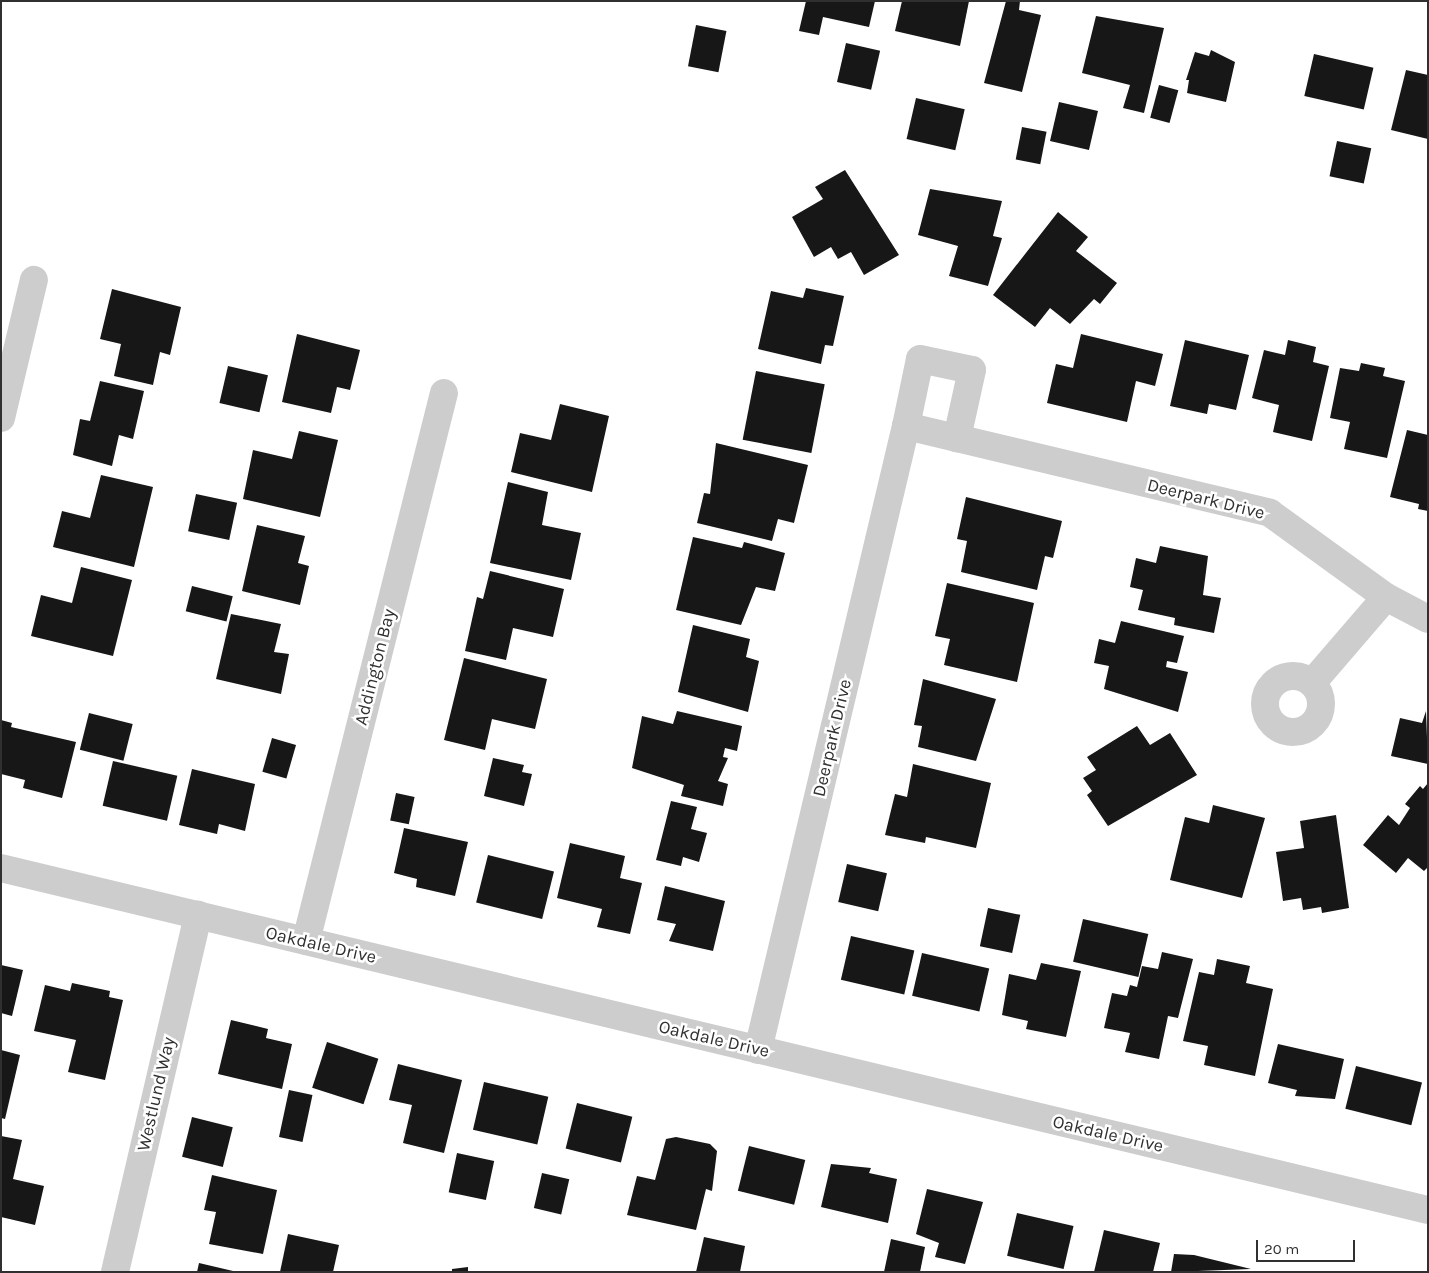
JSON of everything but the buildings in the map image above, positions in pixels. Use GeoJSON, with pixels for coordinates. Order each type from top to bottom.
{"type":"FeatureCollection","features":[{"type":"Feature","properties":{"kind":"street"},"geometry":{"type":"LineString","coordinates":[[1,418],[34,280]]}},
{"type":"Feature","properties":{"kind":"street","name":"Deerpark Drive"},"geometry":{"type":"LineString","coordinates":[[758,1050],[906,426],[920,359],[972,370],[957,438]]}},
{"type":"Feature","properties":{"kind":"street","name":"Addington Bay"},"geometry":{"type":"LineString","coordinates":[[306,941],[444,393]]}},
{"type":"Feature","properties":{"kind":"street","name":"Deerpark Drive"},"geometry":{"type":"LineString","coordinates":[[906,426],[1270,513],[1386,597],[1428,619]]}},
{"type":"Feature","properties":{"kind":"street"},"geometry":{"type":"LineString","coordinates":[[1312,683],[1386,597]]}},
{"type":"Feature","properties":{"kind":"street","name":"Oakdale Drive"},"geometry":{"type":"LineString","coordinates":[[1,868],[1428,1210]]}},
{"type":"Feature","properties":{"kind":"street","name":"Westlund Way"},"geometry":{"type":"LineString","coordinates":[[114,1272],[198,915]]}}]}
